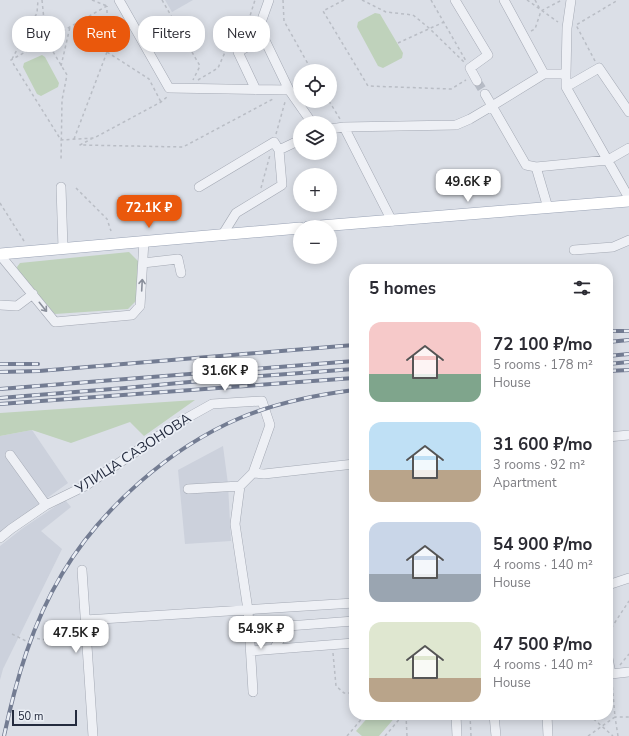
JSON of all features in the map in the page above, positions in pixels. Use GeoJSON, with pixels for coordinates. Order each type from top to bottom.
{"type":"FeatureCollection","features":[{"type":"Feature","properties":{"kind":"main road"},"geometry":{"type":"LineString","coordinates":[[337,225],[629,200]]}},
{"type":"Feature","properties":{"kind":"main road"},"geometry":{"type":"LineString","coordinates":[[0,254],[293,229]]}},
{"type":"Feature","properties":{"kind":"street"},"geometry":{"type":"LineString","coordinates":[[118,0],[169,88],[289,90]]}},
{"type":"Feature","properties":{"kind":"street"},"geometry":{"type":"LineString","coordinates":[[263,16],[269,0]]}},
{"type":"Feature","properties":{"kind":"street"},"geometry":{"type":"LineString","coordinates":[[456,0],[488,55],[470,68],[475,78]]}},
{"type":"Feature","properties":{"kind":"street"},"geometry":{"type":"LineString","coordinates":[[504,0],[544,74]]}},
{"type":"Feature","properties":{"kind":"street"},"geometry":{"type":"LineString","coordinates":[[571,0],[567,28],[566,88],[608,160],[629,200]]}},
{"type":"Feature","properties":{"kind":"street"},"geometry":{"type":"LineString","coordinates":[[270,50],[289,90],[307,116]]}},
{"type":"Feature","properties":{"kind":"street"},"geometry":{"type":"LineString","coordinates":[[238,52],[256,90]]}},
{"type":"Feature","properties":{"kind":"street"},"geometry":{"type":"LineString","coordinates":[[566,88],[599,68],[629,112]]}},
{"type":"Feature","properties":{"kind":"street"},"geometry":{"type":"LineString","coordinates":[[337,128],[344,127],[456,125],[492,106],[544,74],[566,74]]}},
{"type":"Feature","properties":{"kind":"street"},"geometry":{"type":"LineString","coordinates":[[485,94],[526,165],[536,167],[608,160],[629,148]]}},
{"type":"Feature","properties":{"kind":"street"},"geometry":{"type":"LineString","coordinates":[[344,127],[392,221]]}},
{"type":"Feature","properties":{"kind":"street"},"geometry":{"type":"LineString","coordinates":[[199,187],[274,142],[279,150],[282,185],[236,213],[223,234]]}},
{"type":"Feature","properties":{"kind":"street"},"geometry":{"type":"LineString","coordinates":[[279,150],[293,143]]}},
{"type":"Feature","properties":{"kind":"street"},"geometry":{"type":"LineString","coordinates":[[536,167],[548,208]]}},
{"type":"Feature","properties":{"kind":"street"},"geometry":{"type":"LineString","coordinates":[[61,187],[63,248]]}},
{"type":"Feature","properties":{"kind":"street"},"geometry":{"type":"LineString","coordinates":[[574,250],[613,247],[629,240]]}},
{"type":"Feature","properties":{"kind":"street"},"geometry":{"type":"LineString","coordinates":[[0,254],[55,322],[132,315],[140,306],[144,241]]}},
{"type":"Feature","properties":{"kind":"street"},"geometry":{"type":"LineString","coordinates":[[143,263],[178,259],[181,273]]}},
{"type":"Feature","properties":{"kind":"street"},"geometry":{"type":"LineString","coordinates":[[0,306],[17,306],[33,294]]}},
{"type":"Feature","properties":{"kind":"street","name":"УЛИЦА САЗОНОВА"},"geometry":{"type":"LineString","coordinates":[[0,538],[46,505],[85,486],[178,423],[212,404],[262,401],[270,425],[253,473],[240,486]]}},
{"type":"Feature","properties":{"kind":"street"},"geometry":{"type":"LineString","coordinates":[[613,437],[629,435]]}},
{"type":"Feature","properties":{"kind":"street"},"geometry":{"type":"LineString","coordinates":[[10,455],[46,505]]}},
{"type":"Feature","properties":{"kind":"street"},"geometry":{"type":"LineString","coordinates":[[253,473],[264,474],[349,465]]}},
{"type":"Feature","properties":{"kind":"street"},"geometry":{"type":"LineString","coordinates":[[188,489],[240,486],[235,524],[248,610],[254,692]]}},
{"type":"Feature","properties":{"kind":"street"},"geometry":{"type":"LineString","coordinates":[[82,570],[93,736]]}},
{"type":"Feature","properties":{"kind":"street"},"geometry":{"type":"LineString","coordinates":[[613,583],[629,578]]}},
{"type":"Feature","properties":{"kind":"street"},"geometry":{"type":"LineString","coordinates":[[85,620],[349,603]]}},
{"type":"Feature","properties":{"kind":"street"},"geometry":{"type":"LineString","coordinates":[[274,649],[288,626],[349,621]]}},
{"type":"Feature","properties":{"kind":"street"},"geometry":{"type":"LineString","coordinates":[[251,651],[349,643]]}},
{"type":"Feature","properties":{"kind":"street"},"geometry":{"type":"LineString","coordinates":[[613,674],[629,672]]}},
{"type":"Feature","properties":{"kind":"street"},"geometry":{"type":"LineString","coordinates":[[456,720],[457,736]]}},
{"type":"Feature","properties":{"kind":"street"},"geometry":{"type":"LineString","coordinates":[[494,720],[496,736]]}},
{"type":"Feature","properties":{"kind":"street"},"geometry":{"type":"LineString","coordinates":[[547,720],[548,736]]}},
{"type":"Feature","properties":{"kind":"path"},"geometry":{"type":"LineString","coordinates":[[11,60],[37,13],[38,0]]}},
{"type":"Feature","properties":{"kind":"path"},"geometry":{"type":"LineString","coordinates":[[42,0],[44,16]]}},
{"type":"Feature","properties":{"kind":"path"},"geometry":{"type":"LineString","coordinates":[[92,0],[107,6]]}},
{"type":"Feature","properties":{"kind":"path"},"geometry":{"type":"LineString","coordinates":[[162,0],[200,66],[191,84],[218,68],[225,52]]}},
{"type":"Feature","properties":{"kind":"path"},"geometry":{"type":"LineString","coordinates":[[250,16],[255,0]]}},
{"type":"Feature","properties":{"kind":"path"},"geometry":{"type":"LineString","coordinates":[[283,0],[284,21],[308,64]]}},
{"type":"Feature","properties":{"kind":"path"},"geometry":{"type":"LineString","coordinates":[[344,0],[323,11],[368,86],[451,89],[475,78]]}},
{"type":"Feature","properties":{"kind":"path"},"geometry":{"type":"LineString","coordinates":[[362,0],[386,12],[413,15],[429,28],[470,68]]}},
{"type":"Feature","properties":{"kind":"path"},"geometry":{"type":"LineString","coordinates":[[431,0],[470,68]]}},
{"type":"Feature","properties":{"kind":"path"},"geometry":{"type":"LineString","coordinates":[[527,0],[567,28]]}},
{"type":"Feature","properties":{"kind":"path"},"geometry":{"type":"LineString","coordinates":[[535,0],[541,10]]}},
{"type":"Feature","properties":{"kind":"path"},"geometry":{"type":"LineString","coordinates":[[523,36],[535,29],[541,10],[562,0]]}},
{"type":"Feature","properties":{"kind":"path"},"geometry":{"type":"LineString","coordinates":[[599,68],[576,25],[618,0]]}},
{"type":"Feature","properties":{"kind":"path"},"geometry":{"type":"LineString","coordinates":[[65,30],[107,6]]}},
{"type":"Feature","properties":{"kind":"path"},"geometry":{"type":"LineString","coordinates":[[107,6],[107,16]]}},
{"type":"Feature","properties":{"kind":"path"},"geometry":{"type":"LineString","coordinates":[[398,43],[444,22]]}},
{"type":"Feature","properties":{"kind":"path"},"geometry":{"type":"LineString","coordinates":[[61,66],[70,27]]}},
{"type":"Feature","properties":{"kind":"path"},"geometry":{"type":"LineString","coordinates":[[11,60],[25,52]]}},
{"type":"Feature","properties":{"kind":"path"},"geometry":{"type":"LineString","coordinates":[[53,52],[67,75],[62,100],[61,161]]}},
{"type":"Feature","properties":{"kind":"path"},"geometry":{"type":"LineString","coordinates":[[74,139],[107,52],[149,79],[161,102]]}},
{"type":"Feature","properties":{"kind":"path"},"geometry":{"type":"LineString","coordinates":[[11,60],[61,140]]}},
{"type":"Feature","properties":{"kind":"path"},"geometry":{"type":"LineString","coordinates":[[177,89],[161,102],[80,145],[183,148],[275,98]]}},
{"type":"Feature","properties":{"kind":"path"},"geometry":{"type":"LineString","coordinates":[[61,140],[94,138]]}},
{"type":"Feature","properties":{"kind":"path"},"geometry":{"type":"LineString","coordinates":[[76,188],[107,219],[110,231]]}},
{"type":"Feature","properties":{"kind":"path"},"geometry":{"type":"LineString","coordinates":[[0,203],[24,241]]}},
{"type":"Feature","properties":{"kind":"path"},"geometry":{"type":"LineString","coordinates":[[613,625],[629,601]]}},
{"type":"Feature","properties":{"kind":"path"},"geometry":{"type":"LineString","coordinates":[[12,634],[30,642],[33,638],[86,645]]}},
{"type":"Feature","properties":{"kind":"path"},"geometry":{"type":"LineString","coordinates":[[333,651],[336,686],[344,693],[349,693]]}},
{"type":"Feature","properties":{"kind":"path"},"geometry":{"type":"LineString","coordinates":[[613,700],[618,736]]}},
{"type":"Feature","properties":{"kind":"path"},"geometry":{"type":"LineString","coordinates":[[615,717],[629,717]]}},
{"type":"Feature","properties":{"kind":"path"},"geometry":{"type":"LineString","coordinates":[[347,736],[361,720]]}},
{"type":"Feature","properties":{"kind":"path"},"geometry":{"type":"LineString","coordinates":[[385,736],[398,720]]}},
{"type":"Feature","properties":{"kind":"path"},"geometry":{"type":"LineString","coordinates":[[406,720],[407,736]]}},
{"type":"Feature","properties":{"kind":"path"},"geometry":{"type":"LineString","coordinates":[[470,720],[471,736]]}},
{"type":"Feature","properties":{"kind":"path"},"geometry":{"type":"LineString","coordinates":[[595,720],[613,736]]}},
{"type":"Feature","properties":{"kind":"path"},"geometry":{"type":"LineString","coordinates":[[588,736],[611,720]]}},
{"type":"Feature","properties":{"kind":"shaded area"},"geometry":{"type":"Polygon","coordinates":[[[165,0],[193,0],[172,12],[165,0]]]}},
{"type":"Feature","properties":{"kind":"shaded area"},"geometry":{"type":"Polygon","coordinates":[[[32,430],[68,483],[0,532],[0,436],[32,430]]]}},
{"type":"Feature","properties":{"kind":"shaded area"},"geometry":{"type":"Polygon","coordinates":[[[223,446],[228,484],[231,541],[185,544],[178,470],[223,446]]]}},
{"type":"Feature","properties":{"kind":"shaded area"},"geometry":{"type":"Polygon","coordinates":[[[65,500],[71,507],[41,531],[62,549],[3,669],[0,680],[0,546],[23,528],[65,500]]]}},
{"type":"Feature","properties":{"kind":"green space"},"geometry":{"type":"Polygon","coordinates":[[[375,13],[380,14],[403,53],[402,58],[383,68],[378,66],[357,27],[358,22],[375,13]]]}},
{"type":"Feature","properties":{"kind":"green space"},"geometry":{"type":"Polygon","coordinates":[[[42,55],[45,57],[59,83],[58,87],[41,96],[37,94],[23,67],[24,63],[42,55]]]}},
{"type":"Feature","properties":{"kind":"green space"},"geometry":{"type":"Polygon","coordinates":[[[129,252],[138,261],[136,301],[128,309],[55,314],[18,272],[17,267],[20,263],[129,252]]]}},
{"type":"Feature","properties":{"kind":"green space"},"geometry":{"type":"Polygon","coordinates":[[[195,400],[144,436],[130,422],[71,443],[32,430],[0,436],[0,413],[195,400]]]}},
{"type":"Feature","properties":{"kind":"green space"},"geometry":{"type":"Polygon","coordinates":[[[366,720],[393,720],[379,736],[362,736],[356,731],[366,720]]]}},
{"type":"Feature","properties":{"kind":"tunnel"},"geometry":{"type":"LineString","coordinates":[[477,81],[485,94]]}},
{"type":"Feature","properties":{"kind":"railway"},"geometry":{"type":"LineString","coordinates":[[613,331],[629,331]]}},
{"type":"Feature","properties":{"kind":"railway"},"geometry":{"type":"LineString","coordinates":[[613,342],[629,340]]}},
{"type":"Feature","properties":{"kind":"railway"},"geometry":{"type":"LineString","coordinates":[[0,372],[39,371],[349,345]]}},
{"type":"Feature","properties":{"kind":"railway"},"geometry":{"type":"LineString","coordinates":[[613,356],[629,354]]}},
{"type":"Feature","properties":{"kind":"railway"},"geometry":{"type":"LineString","coordinates":[[0,389],[349,361]]}},
{"type":"Feature","properties":{"kind":"railway"},"geometry":{"type":"LineString","coordinates":[[613,364],[629,362]]}},
{"type":"Feature","properties":{"kind":"railway"},"geometry":{"type":"LineString","coordinates":[[0,364],[38,364]]}},
{"type":"Feature","properties":{"kind":"railway"},"geometry":{"type":"LineString","coordinates":[[0,398],[349,369]]}},
{"type":"Feature","properties":{"kind":"railway"},"geometry":{"type":"LineString","coordinates":[[613,371],[629,370]]}},
{"type":"Feature","properties":{"kind":"railway"},"geometry":{"type":"LineString","coordinates":[[0,404],[349,378]]}},
{"type":"Feature","properties":{"kind":"railway"},"geometry":{"type":"LineString","coordinates":[[4,736],[26,653],[51,593],[78,550],[96,526],[117,504],[163,463],[188,446],[240,418],[282,404],[325,394],[349,391]]}}]}
